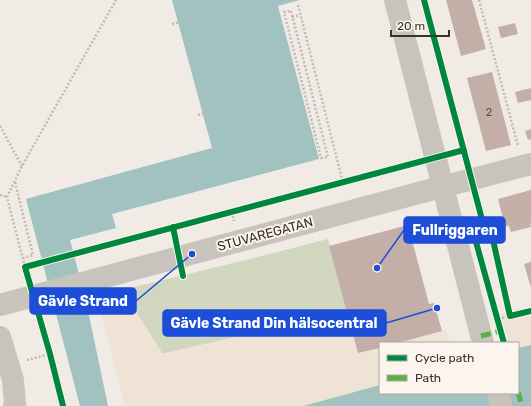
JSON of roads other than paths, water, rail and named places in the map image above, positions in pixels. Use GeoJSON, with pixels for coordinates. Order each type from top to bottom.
{"type":"FeatureCollection","features":[{"type":"Feature","properties":{"kind":"street"},"geometry":{"type":"LineString","coordinates":[[395,0],[483,342]]}},
{"type":"Feature","properties":{"kind":"street","name":"STUVAREGATAN"},"geometry":{"type":"LineString","coordinates":[[0,306],[531,164]]}},
{"type":"Feature","properties":{"kind":"street"},"geometry":{"type":"LineString","coordinates":[[0,337],[13,380],[14,406]]}},
{"type":"Feature","properties":{"kind":"street"},"geometry":{"type":"LineString","coordinates":[[498,394],[501,406]]}},
{"type":"Feature","properties":{"kind":"water"},"geometry":{"type":"Polygon","coordinates":[[[172,0],[300,0],[278,6],[319,159],[112,214],[116,228],[70,240],[86,301],[108,406],[80,406],[26,199],[212,148],[172,0]]]}},
{"type":"Feature","properties":{"kind":"water"},"geometry":{"type":"Polygon","coordinates":[[[531,345],[531,406],[303,406],[379,385],[379,394],[519,394],[519,348],[531,345]]]}},
{"type":"Feature","properties":{"kind":"place","name":"Gävle Strand"},"geometry":{"type":"Point","coordinates":[192,254]}},
{"type":"Feature","properties":{"kind":"place","name":"Fullriggaren"},"geometry":{"type":"Point","coordinates":[377,268]}},
{"type":"Feature","properties":{"kind":"place","name":"Gävle Strand Din hälsocentral"},"geometry":{"type":"Point","coordinates":[437,308]}}]}
